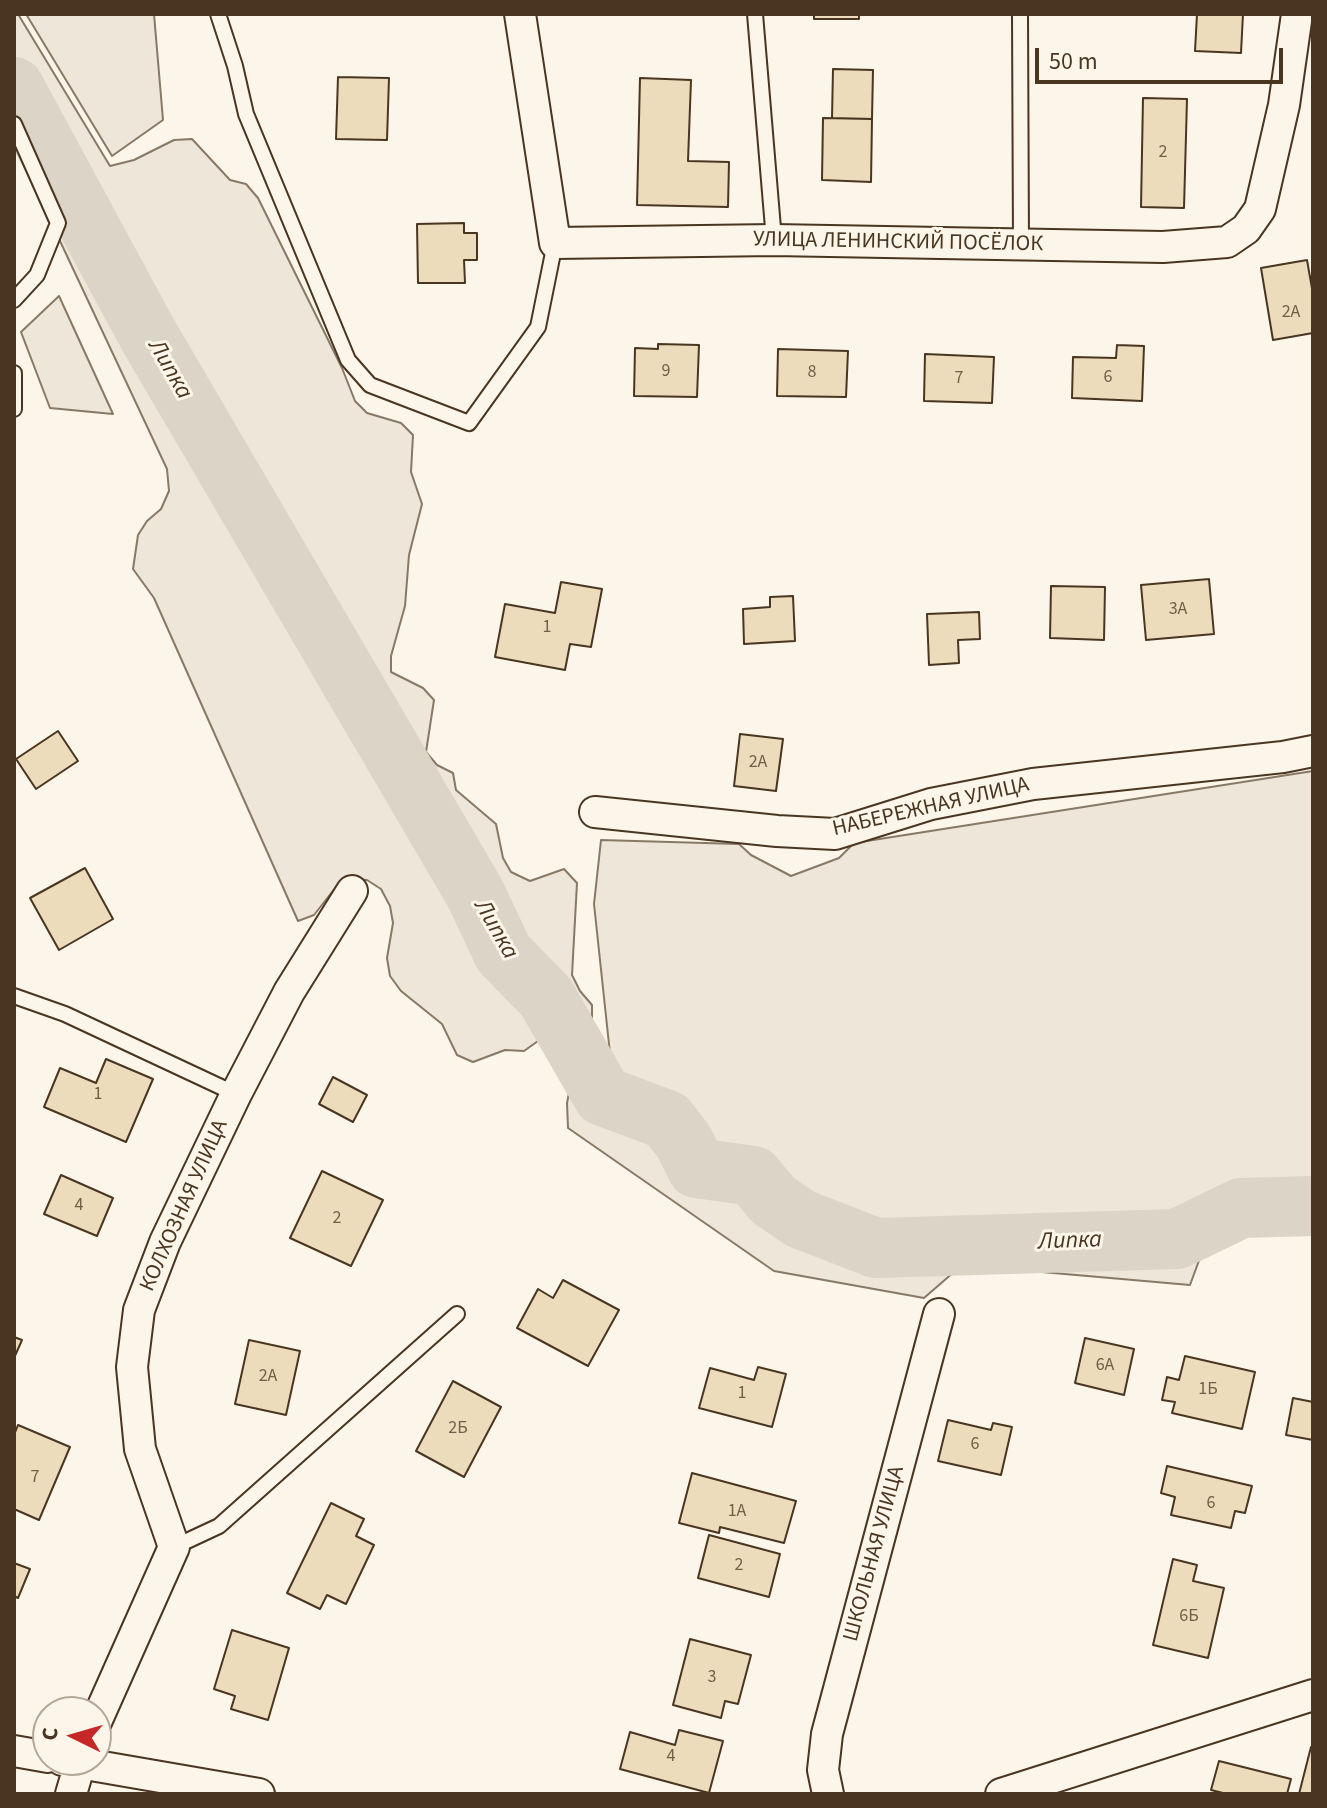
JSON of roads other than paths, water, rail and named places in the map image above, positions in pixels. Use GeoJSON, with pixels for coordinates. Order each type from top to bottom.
{"type":"FeatureCollection","features":[{"type":"Feature","properties":{"kind":"street"},"geometry":{"type":"LineString","coordinates":[[520,14],[555,243]]}},
{"type":"Feature","properties":{"kind":"street","name":"УЛИЦА ЛЕНИНСКИЙ ПОСЁЛОК"},"geometry":{"type":"LineString","coordinates":[[555,243],[774,240],[1163,247],[1227,242],[1246,229],[1260,209],[1284,105],[1297,14]]}},
{"type":"Feature","properties":{"kind":"street","name":"НАБЕРЕЖНАЯ УЛИЦА"},"geometry":{"type":"LineString","coordinates":[[595,812],[835,834],[931,804],[1033,784],[1283,757],[1313,751]]}},
{"type":"Feature","properties":{"kind":"street","name":"КОЛХОЗНАЯ УЛИЦА"},"geometry":{"type":"LineString","coordinates":[[174,1547],[140,1449],[132,1367],[139,1310],[165,1242],[236,1094],[289,992],[352,891]]}},
{"type":"Feature","properties":{"kind":"street","name":"ШКОЛЬНАЯ УЛИЦА"},"geometry":{"type":"LineString","coordinates":[[828,1794],[823,1770],[827,1734],[939,1314]]}},
{"type":"Feature","properties":{"kind":"street"},"geometry":{"type":"LineString","coordinates":[[108,1696],[174,1547]]}},
{"type":"Feature","properties":{"kind":"street"},"geometry":{"type":"LineString","coordinates":[[1001,1794],[1313,1695]]}},
{"type":"Feature","properties":{"kind":"street"},"geometry":{"type":"LineString","coordinates":[[112,1768],[259,1794]]}},
{"type":"Feature","properties":{"kind":"lane"},"geometry":{"type":"LineString","coordinates":[[218,14],[246,114],[348,360],[370,385],[469,423],[538,327],[555,243]]}},
{"type":"Feature","properties":{"kind":"lane"},"geometry":{"type":"LineString","coordinates":[[755,14],[774,240]]}},
{"type":"Feature","properties":{"kind":"lane"},"geometry":{"type":"LineString","coordinates":[[1020,14],[1021,244]]}},
{"type":"Feature","properties":{"kind":"lane"},"geometry":{"type":"LineString","coordinates":[[14,124],[58,223],[37,275],[14,300]]}},
{"type":"Feature","properties":{"kind":"lane"},"geometry":{"type":"LineString","coordinates":[[14,373],[14,409]]}},
{"type":"Feature","properties":{"kind":"lane"},"geometry":{"type":"LineString","coordinates":[[14,996],[65,1014],[236,1094]]}},
{"type":"Feature","properties":{"kind":"lane"},"geometry":{"type":"LineString","coordinates":[[174,1547],[219,1526],[457,1314]]}},
{"type":"Feature","properties":{"kind":"waterway","name":"Липка"},"geometry":{"type":"LineString","coordinates":[[14,87],[147,333],[476,895],[503,953],[546,997],[603,1096],[667,1120],[684,1142],[697,1168],[753,1176],[773,1200],[801,1219],[876,1248],[1177,1239],[1241,1208],[1313,1206]]}}]}
